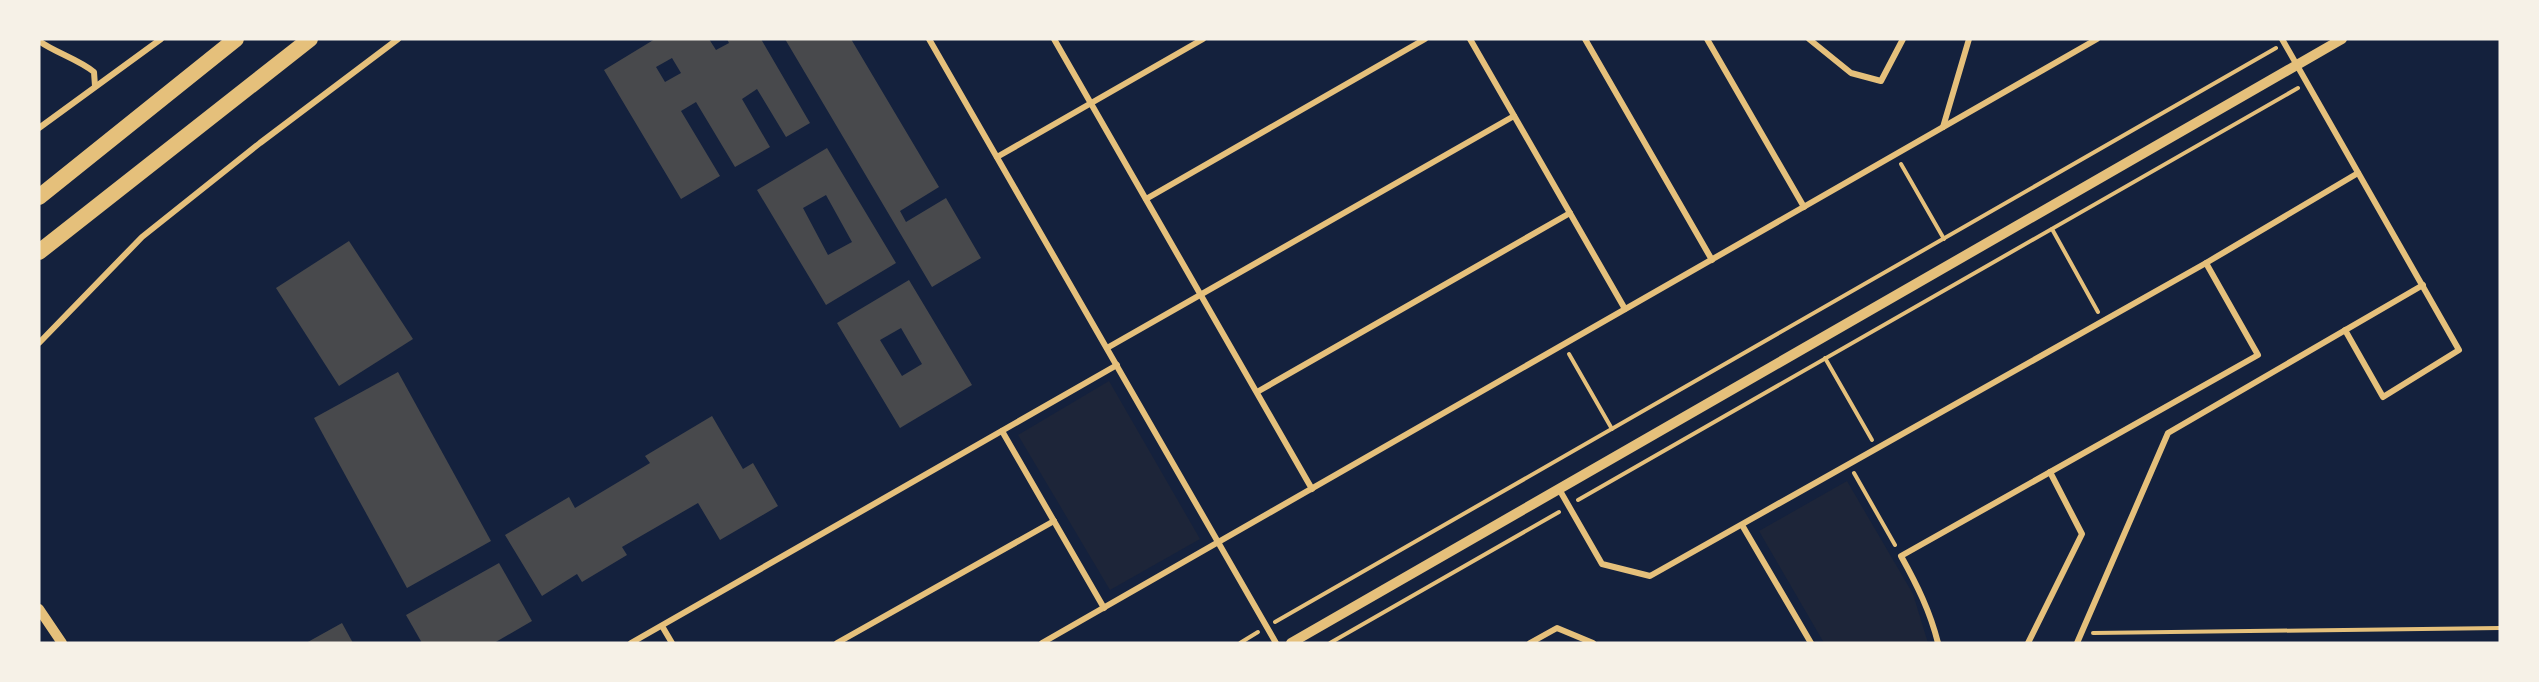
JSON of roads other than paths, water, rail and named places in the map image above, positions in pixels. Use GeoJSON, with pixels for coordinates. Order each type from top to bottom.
{"type":"FeatureCollection","features":[{"type":"Feature","properties":{"kind":"highway"},"geometry":{"type":"LineString","coordinates":[[39,197],[236,39]]}},
{"type":"Feature","properties":{"kind":"highway"},"geometry":{"type":"LineString","coordinates":[[39,252],[310,39]]}},
{"type":"Feature","properties":{"kind":"street"},"geometry":{"type":"LineString","coordinates":[[39,41],[45,39]]}},
{"type":"Feature","properties":{"kind":"street"},"geometry":{"type":"LineString","coordinates":[[39,128],[161,39]]}},
{"type":"Feature","properties":{"kind":"street"},"geometry":{"type":"LineString","coordinates":[[39,343],[142,237],[260,143],[398,39]]}},
{"type":"Feature","properties":{"kind":"street"},"geometry":{"type":"LineString","coordinates":[[930,39],[1276,643]]}},
{"type":"Feature","properties":{"kind":"street"},"geometry":{"type":"LineString","coordinates":[[1054,39],[1312,489]]}},
{"type":"Feature","properties":{"kind":"street"},"geometry":{"type":"LineString","coordinates":[[997,157],[1203,39]]}},
{"type":"Feature","properties":{"kind":"street"},"geometry":{"type":"LineString","coordinates":[[1146,199],[1425,39]]}},
{"type":"Feature","properties":{"kind":"street"},"geometry":{"type":"LineString","coordinates":[[1470,39],[1625,309]]}},
{"type":"Feature","properties":{"kind":"street"},"geometry":{"type":"LineString","coordinates":[[1585,39],[1712,260]]}},
{"type":"Feature","properties":{"kind":"street"},"geometry":{"type":"LineString","coordinates":[[1707,39],[1804,207]]}},
{"type":"Feature","properties":{"kind":"street"},"geometry":{"type":"LineString","coordinates":[[1809,39],[1851,73],[1881,81],[1903,39]]}},
{"type":"Feature","properties":{"kind":"street"},"geometry":{"type":"LineString","coordinates":[[1942,128],[1969,39]]}},
{"type":"Feature","properties":{"kind":"street"},"geometry":{"type":"LineString","coordinates":[[1042,643],[2097,39]]}},
{"type":"Feature","properties":{"kind":"street"},"geometry":{"type":"LineString","coordinates":[[1291,643],[2342,39]]}},
{"type":"Feature","properties":{"kind":"street"},"geometry":{"type":"LineString","coordinates":[[39,41],[94,72],[94,86]]}},
{"type":"Feature","properties":{"kind":"street"},"geometry":{"type":"LineString","coordinates":[[2283,41],[2459,350],[2383,397],[2345,330]]}},
{"type":"Feature","properties":{"kind":"street"},"geometry":{"type":"LineString","coordinates":[[1107,348],[1514,116]]}},
{"type":"Feature","properties":{"kind":"street"},"geometry":{"type":"LineString","coordinates":[[1559,489],[1602,564],[1650,576],[2206,263],[2358,173]]}},
{"type":"Feature","properties":{"kind":"street"},"geometry":{"type":"LineString","coordinates":[[1257,392],[1570,213]]}},
{"type":"Feature","properties":{"kind":"street"},"geometry":{"type":"LineString","coordinates":[[1938,643],[1922,592],[1901,556],[2258,355],[2206,263]]}},
{"type":"Feature","properties":{"kind":"street"},"geometry":{"type":"LineString","coordinates":[[2077,643],[2168,433],[2423,285]]}},
{"type":"Feature","properties":{"kind":"street"},"geometry":{"type":"LineString","coordinates":[[631,643],[1117,365]]}},
{"type":"Feature","properties":{"kind":"street"},"geometry":{"type":"LineString","coordinates":[[1002,431],[1104,608]]}},
{"type":"Feature","properties":{"kind":"street"},"geometry":{"type":"LineString","coordinates":[[2028,643],[2082,534],[2050,472]]}},
{"type":"Feature","properties":{"kind":"street"},"geometry":{"type":"LineString","coordinates":[[837,643],[1054,521]]}},
{"type":"Feature","properties":{"kind":"street"},"geometry":{"type":"LineString","coordinates":[[1742,525],[1811,643]]}},
{"type":"Feature","properties":{"kind":"street"},"geometry":{"type":"LineString","coordinates":[[39,609],[62,643]]}},
{"type":"Feature","properties":{"kind":"street"},"geometry":{"type":"LineString","coordinates":[[662,626],[672,643]]}},
{"type":"Feature","properties":{"kind":"street"},"geometry":{"type":"LineString","coordinates":[[1530,643],[1557,628],[1593,643]]}}]}
